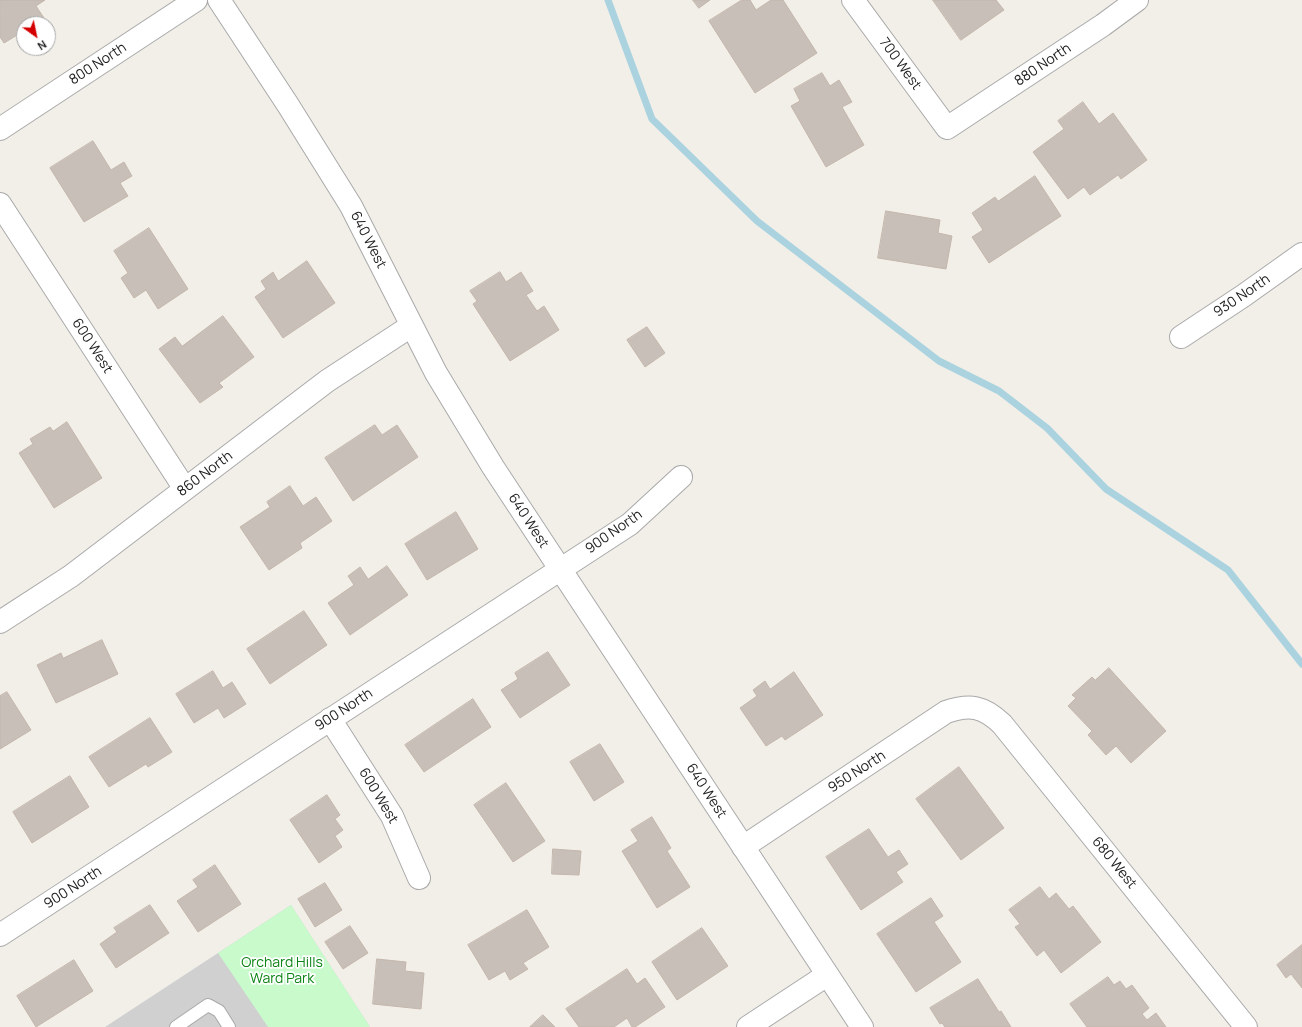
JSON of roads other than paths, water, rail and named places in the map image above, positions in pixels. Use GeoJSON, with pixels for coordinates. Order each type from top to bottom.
{"type":"FeatureCollection","features":[{"type":"Feature","properties":{"kind":"street","name":"800 North"},"geometry":{"type":"LineString","coordinates":[[0,129],[196,0]]}},
{"type":"Feature","properties":{"kind":"street","name":"640 West"},"geometry":{"type":"LineString","coordinates":[[219,0],[284,99],[351,206],[411,326],[447,393],[493,467],[862,1027]]}},
{"type":"Feature","properties":{"kind":"street","name":"700 West"},"geometry":{"type":"LineString","coordinates":[[853,0],[947,128]]}},
{"type":"Feature","properties":{"kind":"street","name":"880 North"},"geometry":{"type":"LineString","coordinates":[[947,128],[1103,25],[1137,0]]}},
{"type":"Feature","properties":{"kind":"street","name":"600 West"},"geometry":{"type":"LineString","coordinates":[[0,204],[185,489]]}},
{"type":"Feature","properties":{"kind":"street","name":"930 North"},"geometry":{"type":"LineString","coordinates":[[1181,337],[1243,296],[1302,254]]}},
{"type":"Feature","properties":{"kind":"street","name":"860 North"},"geometry":{"type":"LineString","coordinates":[[0,622],[71,576],[327,381],[411,326]]}},
{"type":"Feature","properties":{"kind":"street","name":"900 North"},"geometry":{"type":"LineString","coordinates":[[0,935],[630,524],[681,477]]}},
{"type":"Feature","properties":{"kind":"street","name":"950 North"},"geometry":{"type":"LineString","coordinates":[[743,846],[946,712],[960,707],[974,708]]}},
{"type":"Feature","properties":{"kind":"street","name":"680 West"},"geometry":{"type":"LineString","coordinates":[[974,708],[984,710],[1002,724],[1246,1027]]}},
{"type":"Feature","properties":{"kind":"street","name":"600 West"},"geometry":{"type":"LineString","coordinates":[[330,719],[392,816],[419,878]]}},
{"type":"Feature","properties":{"kind":"street"},"geometry":{"type":"LineString","coordinates":[[748,1027],[828,975]]}},
{"type":"Feature","properties":{"kind":"lane"},"geometry":{"type":"LineString","coordinates":[[176,1027],[208,1005],[219,1011],[230,1027]]}},
{"type":"Feature","properties":{"kind":"waterway"},"geometry":{"type":"LineString","coordinates":[[608,0],[652,119],[757,221],[939,361],[999,391],[1047,428],[1106,489],[1228,570],[1302,664]]}},
{"type":"Feature","properties":{"kind":"park label","name":"Orchard Hills Ward Park"},"geometry":{"type":"Point","coordinates":[282,972]}}]}
